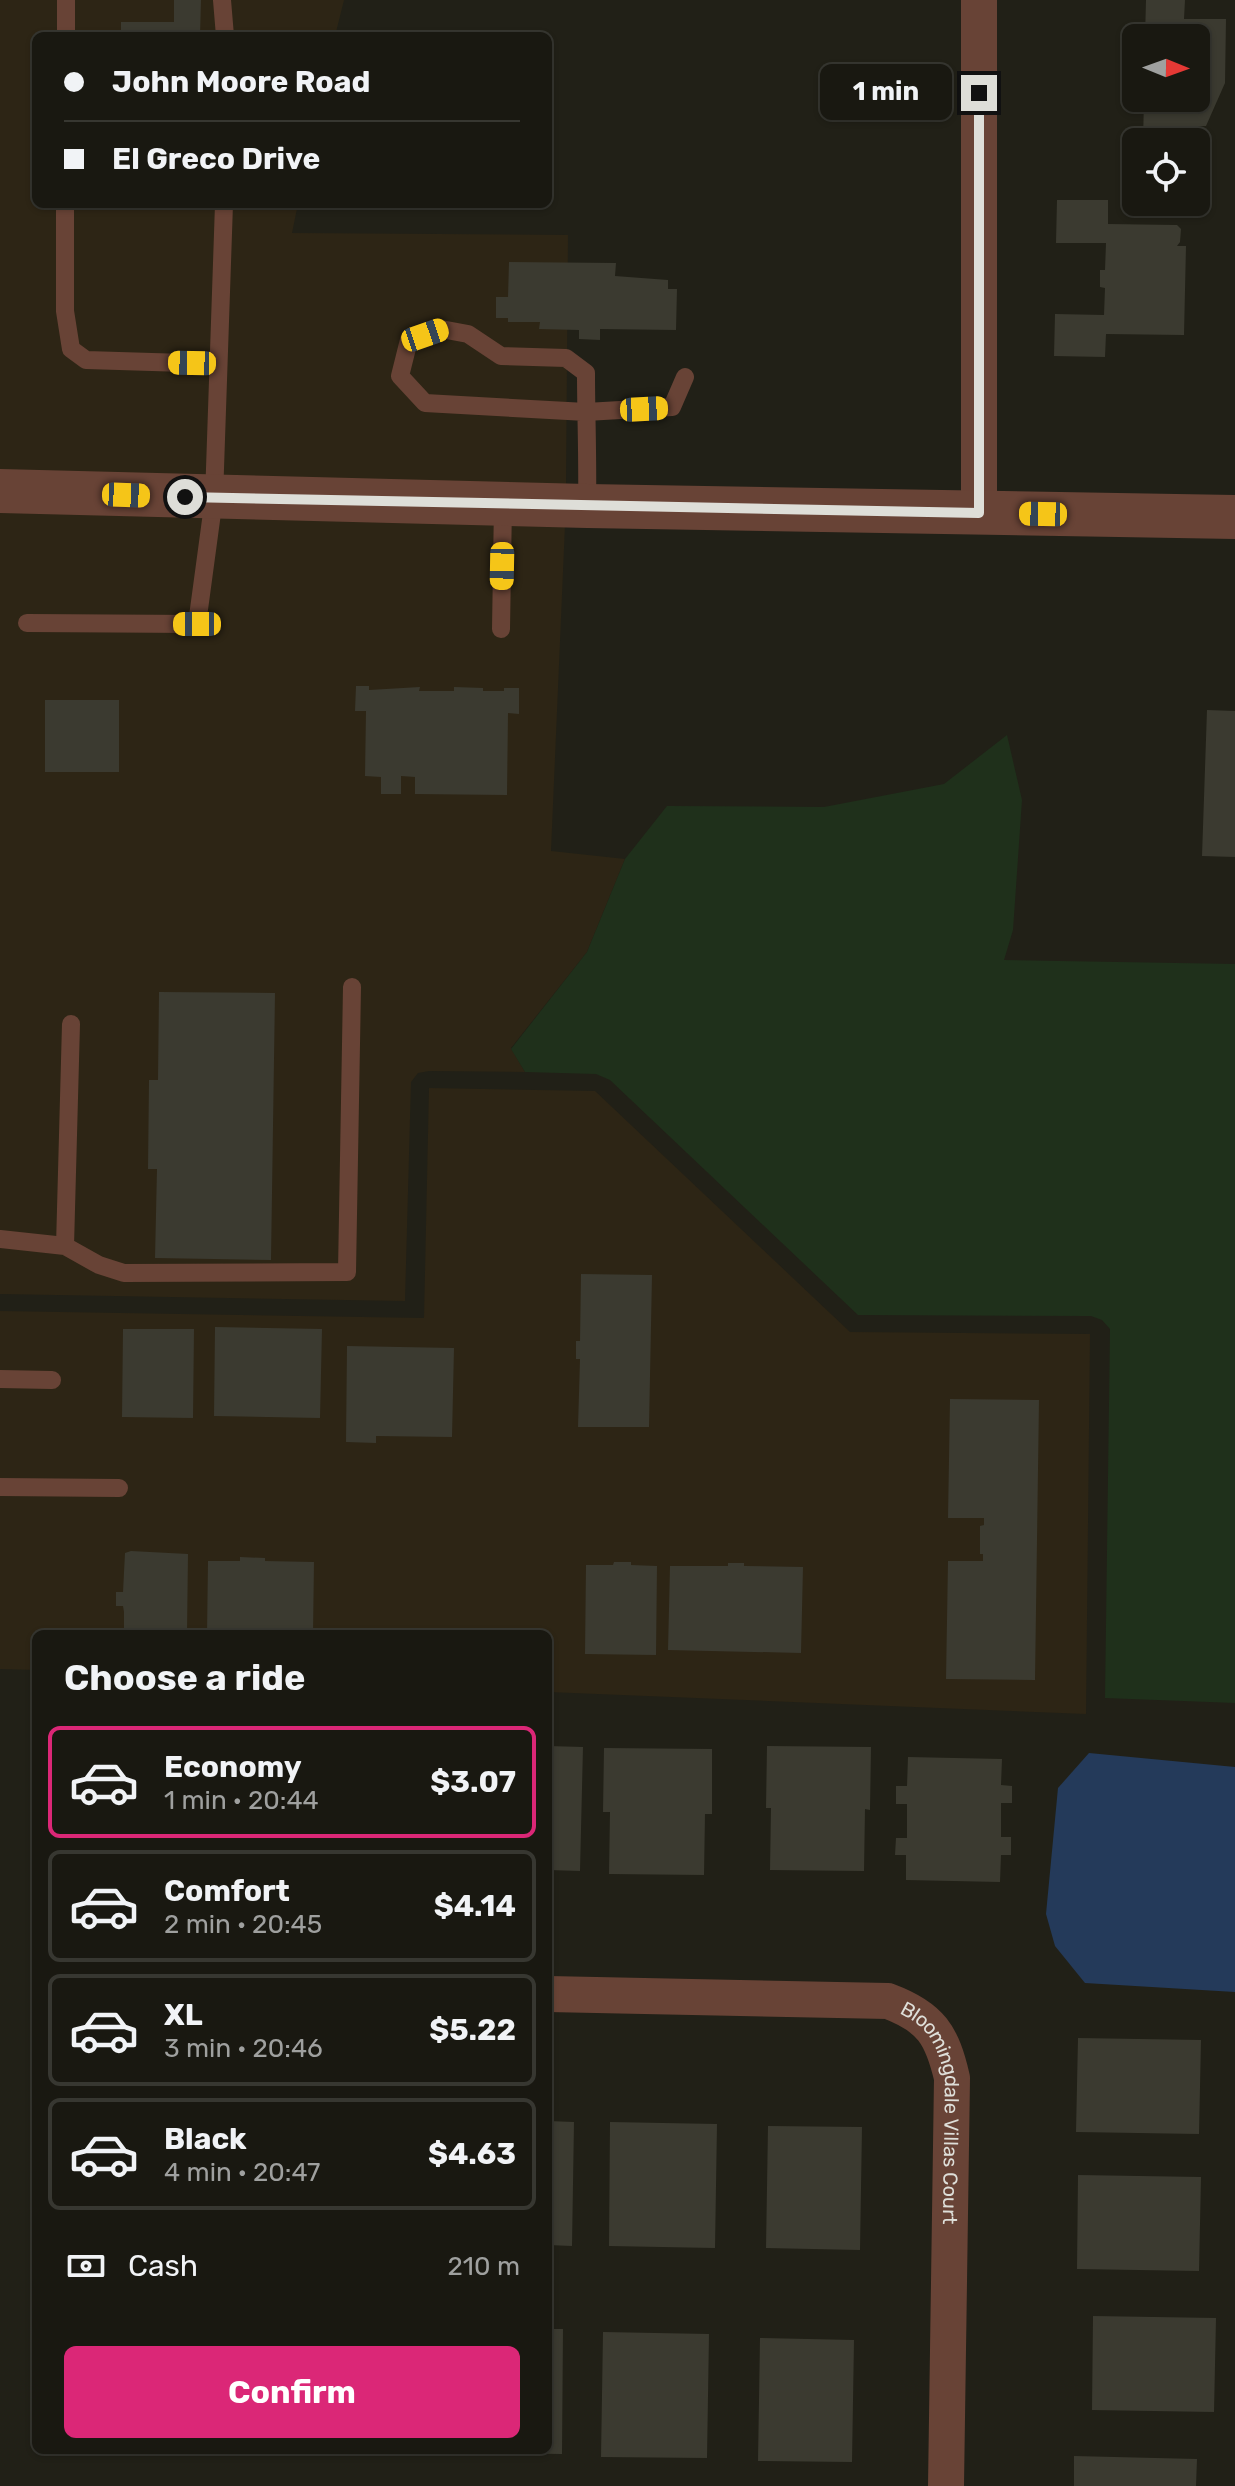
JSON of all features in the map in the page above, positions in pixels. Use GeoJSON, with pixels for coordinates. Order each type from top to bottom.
{"type":"FeatureCollection","features":[{"type":"Feature","properties":{"kind":"street"},"geometry":{"type":"LineString","coordinates":[[979,0],[979,513]]}},
{"type":"Feature","properties":{"kind":"street"},"geometry":{"type":"LineString","coordinates":[[0,491],[587,506],[1235,517]]}},
{"type":"Feature","properties":{"kind":"street","name":"Bloomingdale Villas Court"},"geometry":{"type":"LineString","coordinates":[[552,1994],[888,2001],[913,2010],[934,2028],[945,2049],[952,2078],[946,2486]]}},
{"type":"Feature","properties":{"kind":"lane"},"geometry":{"type":"LineString","coordinates":[[66,0],[66,32]]}},
{"type":"Feature","properties":{"kind":"lane"},"geometry":{"type":"LineString","coordinates":[[222,0],[225,32]]}},
{"type":"Feature","properties":{"kind":"lane"},"geometry":{"type":"LineString","coordinates":[[65,208],[65,311],[71,349],[86,360],[218,364]]}},
{"type":"Feature","properties":{"kind":"lane"},"geometry":{"type":"LineString","coordinates":[[27,623],[197,624],[214,498],[224,208]]}},
{"type":"Feature","properties":{"kind":"lane"},"geometry":{"type":"LineString","coordinates":[[587,506],[586,412],[586,373],[566,358],[501,356],[468,334],[441,329],[409,340],[400,376],[425,403],[586,412],[672,407],[685,377]]}},
{"type":"Feature","properties":{"kind":"lane"},"geometry":{"type":"LineString","coordinates":[[501,629],[503,503]]}},
{"type":"Feature","properties":{"kind":"lane"},"geometry":{"type":"LineString","coordinates":[[0,1239],[65,1246],[99,1265],[124,1273],[347,1272],[352,987]]}},
{"type":"Feature","properties":{"kind":"lane"},"geometry":{"type":"LineString","coordinates":[[65,1246],[71,1024]]}},
{"type":"Feature","properties":{"kind":"lane"},"geometry":{"type":"LineString","coordinates":[[0,1379],[52,1380]]}},
{"type":"Feature","properties":{"kind":"lane"},"geometry":{"type":"LineString","coordinates":[[0,1487],[119,1488]]}},
{"type":"Feature","properties":{"kind":"shaded area"},"geometry":{"type":"Polygon","coordinates":[[[0,0],[344,0],[336,32],[32,32],[32,208],[297,208],[292,233],[568,235],[566,485],[0,471],[0,0]]]}},
{"type":"Feature","properties":{"kind":"shaded area"},"geometry":{"type":"Polygon","coordinates":[[[0,511],[565,525],[551,851],[625,859],[587,952],[511,1048],[525,1072],[429,1071],[418,1073],[411,1082],[405,1301],[0,1294],[0,511]]]}},
{"type":"Feature","properties":{"kind":"shaded area"},"geometry":{"type":"Polygon","coordinates":[[[429,1088],[595,1091],[850,1332],[1090,1334],[1086,1714],[552,1692],[552,1630],[32,1630],[32,1670],[0,1669],[0,1311],[424,1318],[429,1088]]]}},
{"type":"Feature","properties":{"kind":"green space"},"geometry":{"type":"Polygon","coordinates":[[[1007,735],[1022,800],[1013,930],[1004,960],[1235,964],[1235,1703],[1105,1698],[1110,1329],[1102,1320],[1091,1316],[858,1315],[610,1080],[596,1074],[525,1072],[511,1049],[587,952],[625,859],[667,806],[824,807],[944,784],[1007,735]]]}},
{"type":"Feature","properties":{"kind":"water"},"geometry":{"type":"Polygon","coordinates":[[[1089,1753],[1235,1767],[1235,1992],[1085,1983],[1055,1946],[1046,1914],[1058,1788],[1089,1753]]]}},
{"type":"Feature","properties":{"kind":"building"},"geometry":{"type":"Polygon","coordinates":[[[174,0],[201,0],[200,32],[121,32],[121,22],[174,22],[174,0]]]}},
{"type":"Feature","properties":{"kind":"building"},"geometry":{"type":"Polygon","coordinates":[[[1146,0],[1185,0],[1184,19],[1226,19],[1225,83],[1206,126],[1143,128],[1144,112],[1210,112],[1210,24],[1145,24],[1146,0]]]}},
{"type":"Feature","properties":{"kind":"building"},"geometry":{"type":"Polygon","coordinates":[[[1057,200],[1108,200],[1108,224],[1177,225],[1181,229],[1177,246],[1186,246],[1184,335],[1106,334],[1105,357],[1054,356],[1055,314],[1104,315],[1105,288],[1100,287],[1100,270],[1105,270],[1106,243],[1056,243],[1057,200]]]}},
{"type":"Feature","properties":{"kind":"building"},"geometry":{"type":"Polygon","coordinates":[[[509,262],[616,263],[615,276],[668,280],[668,289],[677,289],[676,330],[600,329],[600,340],[579,339],[579,330],[539,329],[540,322],[508,322],[508,318],[496,318],[496,297],[508,297],[509,262]]]}},
{"type":"Feature","properties":{"kind":"building"},"geometry":{"type":"Polygon","coordinates":[[[356,686],[369,686],[369,690],[420,687],[419,691],[454,691],[454,687],[483,688],[483,691],[519,688],[519,714],[508,713],[507,795],[415,794],[415,777],[401,776],[401,794],[381,794],[381,777],[365,776],[366,711],[355,711],[356,686]]]}},
{"type":"Feature","properties":{"kind":"building"},"geometry":{"type":"Polygon","coordinates":[[[45,700],[119,700],[119,772],[45,772],[45,700]]]}},
{"type":"Feature","properties":{"kind":"building"},"geometry":{"type":"Polygon","coordinates":[[[1207,710],[1235,711],[1235,857],[1202,856],[1207,710]]]}},
{"type":"Feature","properties":{"kind":"building"},"geometry":{"type":"Polygon","coordinates":[[[159,992],[275,993],[271,1260],[155,1258],[157,1169],[148,1169],[149,1080],[158,1080],[159,992]]]}},
{"type":"Feature","properties":{"kind":"building"},"geometry":{"type":"Polygon","coordinates":[[[581,1274],[652,1275],[649,1427],[578,1427],[580,1359],[576,1359],[576,1341],[580,1341],[581,1274]]]}},
{"type":"Feature","properties":{"kind":"building"},"geometry":{"type":"Polygon","coordinates":[[[215,1327],[322,1329],[320,1418],[214,1416],[215,1327]]]}},
{"type":"Feature","properties":{"kind":"building"},"geometry":{"type":"Polygon","coordinates":[[[123,1329],[194,1329],[193,1418],[122,1417],[123,1329]]]}},
{"type":"Feature","properties":{"kind":"building"},"geometry":{"type":"Polygon","coordinates":[[[347,1346],[454,1348],[452,1437],[376,1436],[376,1443],[346,1442],[347,1346]]]}},
{"type":"Feature","properties":{"kind":"building"},"geometry":{"type":"Polygon","coordinates":[[[950,1399],[1039,1400],[1035,1680],[946,1679],[948,1561],[983,1561],[980,1526],[984,1525],[984,1518],[948,1518],[950,1399]]]}},
{"type":"Feature","properties":{"kind":"building"},"geometry":{"type":"Polygon","coordinates":[[[125,1553],[188,1554],[187,1630],[124,1630],[123,1606],[116,1606],[116,1592],[123,1592],[125,1553]]]}},
{"type":"Feature","properties":{"kind":"building"},"geometry":{"type":"Polygon","coordinates":[[[240,1557],[314,1562],[313,1630],[207,1630],[208,1561],[240,1561],[240,1557]]]}},
{"type":"Feature","properties":{"kind":"building"},"geometry":{"type":"Polygon","coordinates":[[[614,1562],[657,1566],[656,1655],[585,1654],[586,1565],[613,1565],[614,1562]]]}},
{"type":"Feature","properties":{"kind":"building"},"geometry":{"type":"Polygon","coordinates":[[[728,1563],[803,1567],[801,1653],[668,1650],[670,1566],[728,1566],[728,1563]]]}},
{"type":"Feature","properties":{"kind":"building"},"geometry":{"type":"Polygon","coordinates":[[[552,1746],[583,1747],[580,1871],[552,1870],[552,1746]]]}},
{"type":"Feature","properties":{"kind":"building"},"geometry":{"type":"Polygon","coordinates":[[[767,1746],[871,1747],[870,1810],[865,1809],[864,1871],[770,1870],[771,1808],[766,1808],[767,1746]]]}},
{"type":"Feature","properties":{"kind":"building"},"geometry":{"type":"Polygon","coordinates":[[[604,1748],[712,1749],[712,1814],[705,1814],[704,1875],[609,1874],[610,1812],[603,1812],[604,1748]]]}},
{"type":"Feature","properties":{"kind":"building"},"geometry":{"type":"Polygon","coordinates":[[[908,1757],[1002,1759],[1001,1785],[1012,1786],[1012,1803],[1001,1803],[1001,1837],[1011,1837],[1011,1855],[1001,1855],[1000,1882],[906,1880],[906,1855],[895,1855],[896,1838],[907,1838],[907,1804],[896,1804],[896,1786],[907,1786],[908,1757]]]}},
{"type":"Feature","properties":{"kind":"building"},"geometry":{"type":"Polygon","coordinates":[[[1078,2038],[1201,2040],[1199,2134],[1076,2132],[1078,2038]]]}},
{"type":"Feature","properties":{"kind":"building"},"geometry":{"type":"Polygon","coordinates":[[[552,2121],[574,2122],[572,2246],[552,2245],[552,2121]]]}},
{"type":"Feature","properties":{"kind":"building"},"geometry":{"type":"Polygon","coordinates":[[[610,2122],[717,2124],[715,2248],[609,2246],[610,2122]]]}},
{"type":"Feature","properties":{"kind":"building"},"geometry":{"type":"Polygon","coordinates":[[[768,2126],[862,2127],[860,2250],[766,2248],[768,2126]]]}},
{"type":"Feature","properties":{"kind":"building"},"geometry":{"type":"Polygon","coordinates":[[[1078,2175],[1201,2177],[1199,2271],[1077,2269],[1078,2175]]]}},
{"type":"Feature","properties":{"kind":"building"},"geometry":{"type":"Polygon","coordinates":[[[1093,2316],[1216,2318],[1214,2412],[1092,2410],[1093,2316]]]}},
{"type":"Feature","properties":{"kind":"building"},"geometry":{"type":"Polygon","coordinates":[[[552,2329],[563,2329],[562,2454],[552,2454],[552,2329]]]}},
{"type":"Feature","properties":{"kind":"building"},"geometry":{"type":"Polygon","coordinates":[[[603,2332],[709,2334],[707,2458],[601,2457],[603,2332]]]}},
{"type":"Feature","properties":{"kind":"building"},"geometry":{"type":"Polygon","coordinates":[[[760,2338],[854,2340],[852,2462],[758,2461],[760,2338]]]}},
{"type":"Feature","properties":{"kind":"building"},"geometry":{"type":"Polygon","coordinates":[[[1074,2456],[1197,2459],[1196,2486],[1074,2486],[1074,2456]]]}},
{"type":"Feature","properties":{"kind":"route"},"geometry":{"type":"LineString","coordinates":[[185,497],[979,513],[979,93]]}}]}
